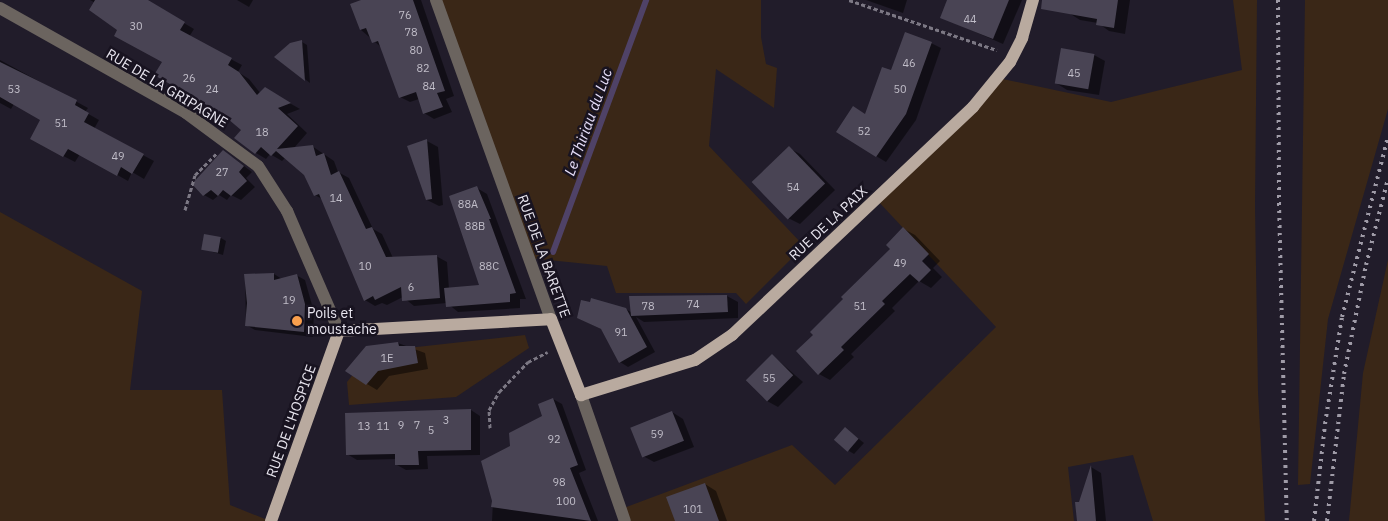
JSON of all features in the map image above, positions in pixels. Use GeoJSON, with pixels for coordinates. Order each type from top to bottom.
{"type":"FeatureCollection","features":[{"type":"Feature","properties":{"kind":"main road","name":"RUE DE LA PAIX"},"geometry":{"type":"LineString","coordinates":[[581,395],[695,360],[732,335],[973,107],[1014,55],[1032,0]]}},
{"type":"Feature","properties":{"kind":"main road"},"geometry":{"type":"LineString","coordinates":[[339,331],[551,319]]}},
{"type":"Feature","properties":{"kind":"main road","name":"RUE DE LA BARETTE"},"geometry":{"type":"LineString","coordinates":[[551,319],[581,395]]}},
{"type":"Feature","properties":{"kind":"main road","name":"RUE DE L'HOSPICE"},"geometry":{"type":"LineString","coordinates":[[271,521],[339,331]]}},
{"type":"Feature","properties":{"kind":"street","name":"RUE DE LA BARETTE"},"geometry":{"type":"LineString","coordinates":[[436,0],[551,319]]}},
{"type":"Feature","properties":{"kind":"street","name":"RUE DE LA GRIPAGNE"},"geometry":{"type":"LineString","coordinates":[[0,8],[186,113],[228,142],[258,166],[279,196],[339,331]]}},
{"type":"Feature","properties":{"kind":"street","name":"RUE DE LA BARETTE"},"geometry":{"type":"LineString","coordinates":[[581,395],[626,521]]}},
{"type":"Feature","properties":{"kind":"path"},"geometry":{"type":"LineString","coordinates":[[849,0],[1014,55]]}},
{"type":"Feature","properties":{"kind":"path"},"geometry":{"type":"LineString","coordinates":[[185,210],[194,175],[228,142]]}},
{"type":"Feature","properties":{"kind":"path"},"geometry":{"type":"LineString","coordinates":[[490,428],[489,410],[511,378],[528,362],[561,345]]}},
{"type":"Feature","properties":{"kind":"shaded area"},"geometry":{"type":"Polygon","coordinates":[[[436,0],[761,0],[761,37],[766,64],[777,68],[774,108],[716,69],[709,146],[804,246],[746,304],[736,293],[616,293],[607,266],[529,258],[436,0]]]}},
{"type":"Feature","properties":{"kind":"shaded area"},"geometry":{"type":"Polygon","coordinates":[[[1233,0],[1257,0],[1255,206],[1258,392],[1265,521],[1153,521],[1133,455],[1068,467],[1074,521],[625,521],[621,509],[792,445],[835,485],[996,327],[876,199],[998,78],[1111,102],[1242,70],[1233,0]]]}},
{"type":"Feature","properties":{"kind":"shaded area"},"geometry":{"type":"Polygon","coordinates":[[[1305,0],[1388,0],[1388,109],[1328,319],[1310,484],[1298,485],[1305,0]]]}},
{"type":"Feature","properties":{"kind":"shaded area"},"geometry":{"type":"Polygon","coordinates":[[[0,212],[142,291],[130,390],[222,390],[230,505],[270,521],[0,521],[0,212]]]}},
{"type":"Feature","properties":{"kind":"shaded area"},"geometry":{"type":"Polygon","coordinates":[[[1388,260],[1388,521],[1349,521],[1363,373],[1388,260]]]}},
{"type":"Feature","properties":{"kind":"shaded area"},"geometry":{"type":"Polygon","coordinates":[[[525,335],[529,348],[456,397],[349,405],[347,382],[371,352],[525,335]]]}},
{"type":"Feature","properties":{"kind":"building"},"geometry":{"type":"Polygon","coordinates":[[[95,0],[148,0],[185,22],[180,30],[232,58],[228,65],[239,72],[257,95],[265,87],[291,103],[278,108],[298,126],[277,149],[313,145],[316,156],[324,153],[331,175],[339,171],[366,229],[372,227],[386,257],[437,255],[440,298],[402,301],[401,287],[375,300],[373,296],[364,301],[319,194],[314,196],[304,175],[276,151],[271,156],[261,147],[255,154],[234,138],[241,130],[221,113],[154,75],[162,62],[114,36],[117,30],[89,10],[95,0]]]}},
{"type":"Feature","properties":{"kind":"building"},"geometry":{"type":"Polygon","coordinates":[[[361,0],[413,0],[445,91],[437,93],[443,107],[423,114],[416,92],[399,98],[378,41],[372,43],[366,28],[360,30],[350,4],[361,0]]]}},
{"type":"Feature","properties":{"kind":"building"},"geometry":{"type":"Polygon","coordinates":[[[947,0],[1009,0],[993,39],[940,18],[947,0]]]}},
{"type":"Feature","properties":{"kind":"building"},"geometry":{"type":"Polygon","coordinates":[[[1042,0],[1118,0],[1114,28],[1096,25],[1097,19],[1041,9],[1042,0]]]}},
{"type":"Feature","properties":{"kind":"building"},"geometry":{"type":"Polygon","coordinates":[[[905,32],[932,42],[906,114],[876,157],[836,132],[853,106],[865,114],[882,67],[891,70],[905,32]]]}},
{"type":"Feature","properties":{"kind":"building"},"geometry":{"type":"Polygon","coordinates":[[[302,40],[305,81],[274,57],[290,43],[302,40]]]}},
{"type":"Feature","properties":{"kind":"building"},"geometry":{"type":"Polygon","coordinates":[[[1061,48],[1094,54],[1088,89],[1055,83],[1061,48]]]}},
{"type":"Feature","properties":{"kind":"building"},"geometry":{"type":"Polygon","coordinates":[[[0,62],[77,100],[75,105],[89,113],[84,122],[144,154],[132,174],[121,167],[117,176],[68,149],[63,157],[30,139],[40,120],[0,97],[0,62]]]}},
{"type":"Feature","properties":{"kind":"building"},"geometry":{"type":"Polygon","coordinates":[[[427,139],[432,199],[426,200],[407,146],[427,139]]]}},
{"type":"Feature","properties":{"kind":"building"},"geometry":{"type":"Polygon","coordinates":[[[789,146],[825,183],[788,220],[752,182],[789,146]]]}},
{"type":"Feature","properties":{"kind":"building"},"geometry":{"type":"Polygon","coordinates":[[[223,150],[244,166],[239,172],[247,181],[231,196],[223,190],[218,196],[211,190],[203,196],[192,184],[223,150]]]}},
{"type":"Feature","properties":{"kind":"building"},"geometry":{"type":"Polygon","coordinates":[[[477,186],[491,219],[489,219],[516,293],[510,294],[510,302],[446,307],[444,288],[479,285],[449,196],[477,186]]]}},
{"type":"Feature","properties":{"kind":"building"},"geometry":{"type":"Polygon","coordinates":[[[903,227],[929,254],[922,261],[931,270],[919,282],[910,274],[882,301],[885,304],[841,347],[844,350],[818,375],[796,351],[813,335],[810,332],[843,299],[841,297],[890,249],[886,245],[903,227]]]}},
{"type":"Feature","properties":{"kind":"building"},"geometry":{"type":"Polygon","coordinates":[[[204,234],[221,237],[218,253],[201,250],[204,234]]]}},
{"type":"Feature","properties":{"kind":"building"},"geometry":{"type":"Polygon","coordinates":[[[274,273],[274,280],[297,274],[305,304],[304,332],[245,326],[247,303],[244,274],[274,273]]]}},
{"type":"Feature","properties":{"kind":"building"},"geometry":{"type":"Polygon","coordinates":[[[727,295],[728,312],[631,316],[629,296],[727,295]]]}},
{"type":"Feature","properties":{"kind":"building"},"geometry":{"type":"Polygon","coordinates":[[[591,298],[626,308],[647,347],[619,363],[601,329],[577,318],[581,300],[590,302],[591,298]]]}},
{"type":"Feature","properties":{"kind":"building"},"geometry":{"type":"Polygon","coordinates":[[[398,342],[399,346],[415,346],[418,363],[378,371],[366,385],[345,371],[366,346],[398,342]]]}},
{"type":"Feature","properties":{"kind":"building"},"geometry":{"type":"Polygon","coordinates":[[[772,354],[793,375],[767,401],[746,380],[772,354]]]}},
{"type":"Feature","properties":{"kind":"building"},"geometry":{"type":"Polygon","coordinates":[[[553,398],[578,465],[570,468],[591,521],[491,507],[492,501],[481,461],[510,446],[509,433],[542,416],[538,404],[553,398]]]}},
{"type":"Feature","properties":{"kind":"building"},"geometry":{"type":"Polygon","coordinates":[[[471,409],[471,450],[418,451],[419,465],[395,465],[395,454],[346,455],[345,413],[471,409]]]}},
{"type":"Feature","properties":{"kind":"building"},"geometry":{"type":"Polygon","coordinates":[[[672,411],[684,441],[642,458],[630,428],[672,411]]]}},
{"type":"Feature","properties":{"kind":"building"},"geometry":{"type":"Polygon","coordinates":[[[845,427],[859,439],[847,452],[834,440],[845,427]]]}},
{"type":"Feature","properties":{"kind":"building"},"geometry":{"type":"Polygon","coordinates":[[[1091,465],[1096,521],[1077,521],[1075,502],[1079,502],[1091,465]]]}},
{"type":"Feature","properties":{"kind":"building"},"geometry":{"type":"Polygon","coordinates":[[[705,483],[719,521],[675,521],[666,497],[705,483]]]}},
{"type":"Feature","properties":{"kind":"waterway","name":"Le Thiriau du Luc"},"geometry":{"type":"LineString","coordinates":[[553,252],[646,0]]}},
{"type":"Feature","properties":{"kind":"railway"},"geometry":{"type":"LineString","coordinates":[[1278,0],[1279,203],[1287,521]]}},
{"type":"Feature","properties":{"kind":"railway"},"geometry":{"type":"LineString","coordinates":[[1314,521],[1325,424],[1342,317],[1388,137]]}},
{"type":"Feature","properties":{"kind":"railway"},"geometry":{"type":"LineString","coordinates":[[1327,521],[1344,374],[1366,265],[1388,179]]}},
{"type":"Feature","properties":{"kind":"place","name":"Poils et moustache"},"geometry":{"type":"Point","coordinates":[297,321]}}]}
